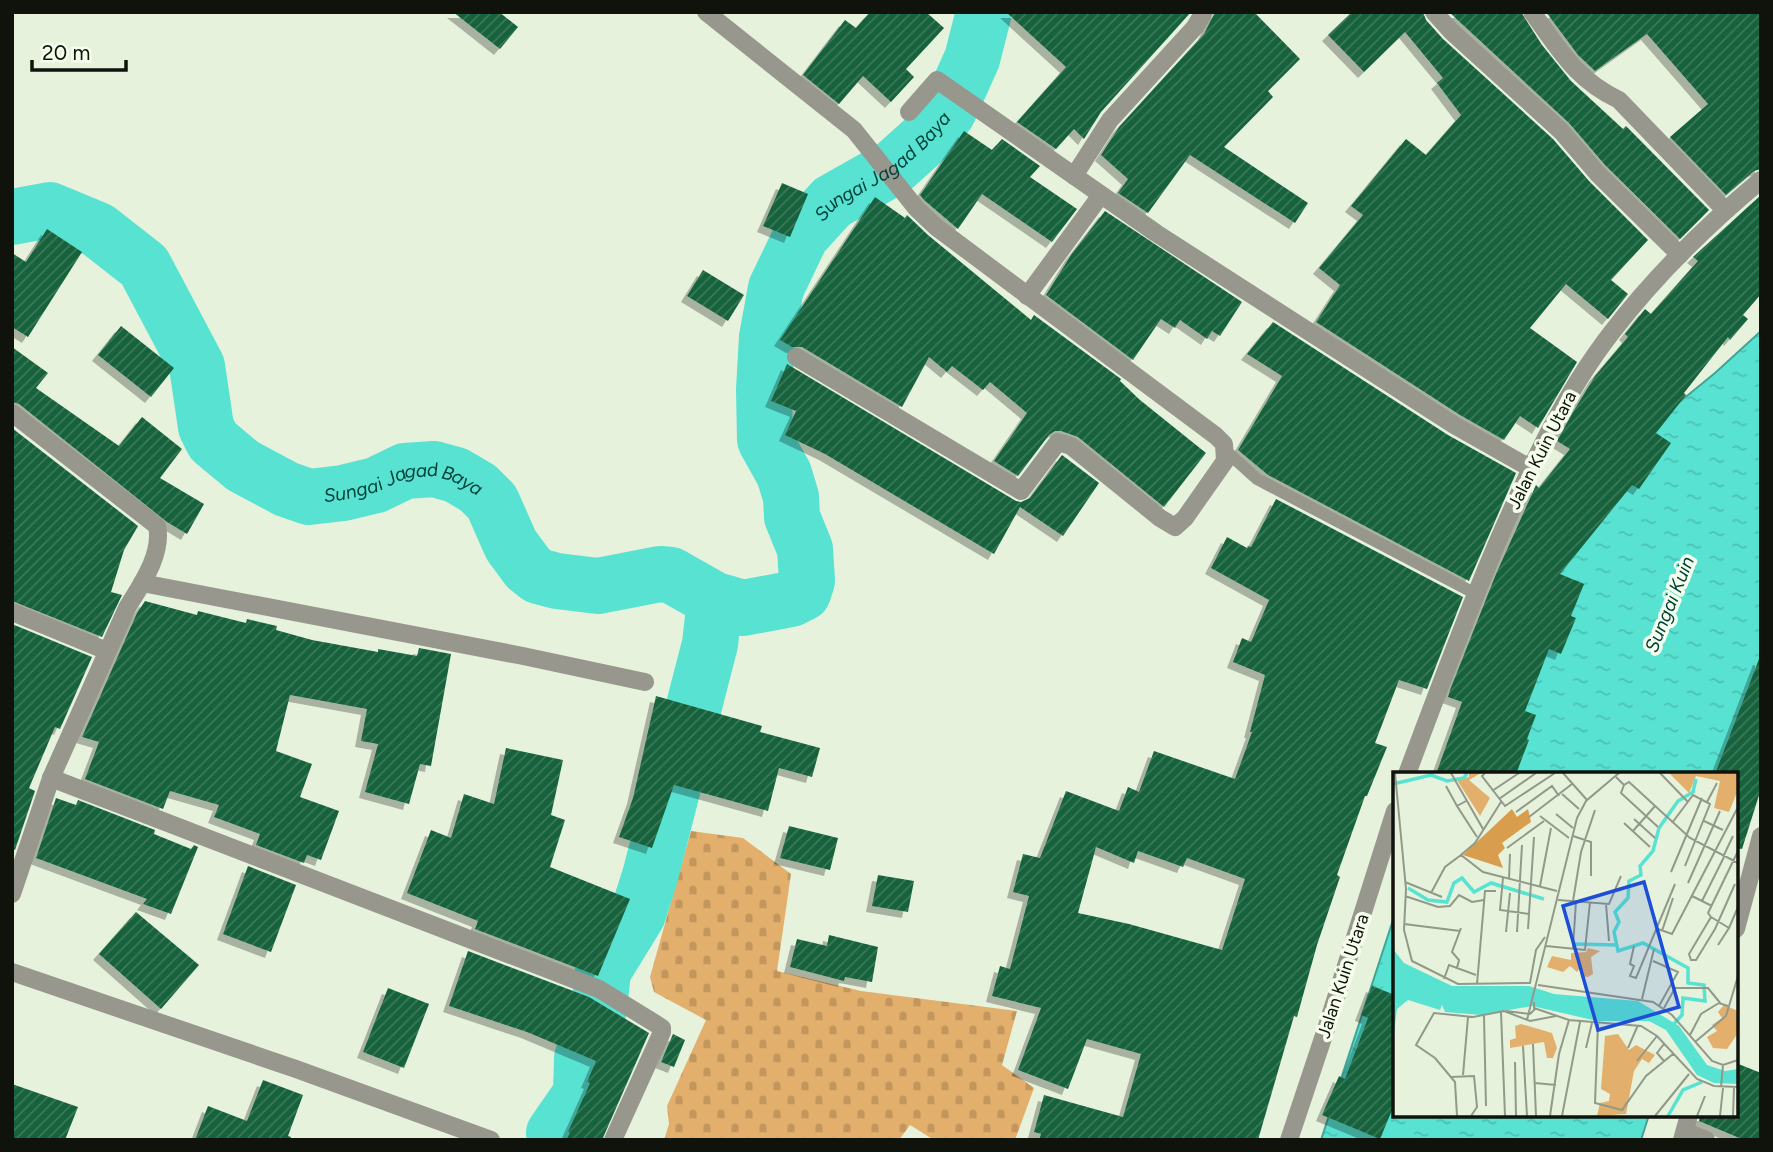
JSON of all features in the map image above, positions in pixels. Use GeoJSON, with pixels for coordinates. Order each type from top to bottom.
{"type":"FeatureCollection","features":[{"type":"Feature","properties":{"kind":"street"},"geometry":{"type":"LineString","coordinates":[[706,12],[844,121],[860,137],[916,208],[936,228],[1216,436],[1224,444],[1226,451],[1223,466],[1185,518],[1173,527],[1071,446],[1058,442],[1021,491],[796,358]]}},
{"type":"Feature","properties":{"kind":"street"},"geometry":{"type":"LineString","coordinates":[[1074,176],[1111,120],[1195,27],[1204,12]]}},
{"type":"Feature","properties":{"kind":"street"},"geometry":{"type":"LineString","coordinates":[[1434,12],[1451,31],[1561,131],[1597,173],[1680,255]]}},
{"type":"Feature","properties":{"kind":"street"},"geometry":{"type":"LineString","coordinates":[[1532,12],[1584,79],[1598,90],[1619,100],[1725,210]]}},
{"type":"Feature","properties":{"kind":"street"},"geometry":{"type":"LineString","coordinates":[[909,112],[937,80],[1156,233],[1454,425],[1530,468]]}},
{"type":"Feature","properties":{"kind":"street","name":"Jalan Kuin Utara"},"geometry":{"type":"LineString","coordinates":[[1408,772],[1476,594],[1530,468],[1574,387],[1612,331],[1680,255],[1725,210],[1761,180]]}},
{"type":"Feature","properties":{"kind":"street"},"geometry":{"type":"LineString","coordinates":[[1027,296],[1101,195]]}},
{"type":"Feature","properties":{"kind":"street"},"geometry":{"type":"LineString","coordinates":[[12,413],[157,526],[159,536],[158,547],[142,583],[107,650],[51,778],[12,894]]}},
{"type":"Feature","properties":{"kind":"street"},"geometry":{"type":"LineString","coordinates":[[142,583],[645,682]]}},
{"type":"Feature","properties":{"kind":"street"},"geometry":{"type":"LineString","coordinates":[[12,612],[107,650]]}},
{"type":"Feature","properties":{"kind":"street"},"geometry":{"type":"LineString","coordinates":[[51,778],[599,989],[656,1024],[662,1028],[662,1032],[613,1140]]}},
{"type":"Feature","properties":{"kind":"street","name":"Jalan Kuin Utara"},"geometry":{"type":"LineString","coordinates":[[1289,1140],[1393,817]]}},
{"type":"Feature","properties":{"kind":"street"},"geometry":{"type":"LineString","coordinates":[[1738,922],[1761,836]]}},
{"type":"Feature","properties":{"kind":"street"},"geometry":{"type":"LineString","coordinates":[[12,972],[284,1064],[491,1140]]}},
{"type":"Feature","properties":{"kind":"street"},"geometry":{"type":"LineString","coordinates":[[1686,1129],[1706,1140]]}},
{"type":"Feature","properties":{"kind":"lane"},"geometry":{"type":"LineString","coordinates":[[1226,451],[1257,479],[1476,594]]}},
{"type":"Feature","properties":{"kind":"green space"},"geometry":{"type":"Polygon","coordinates":[[[691,831],[743,838],[791,874],[777,971],[861,991],[1017,1011],[1002,1065],[1034,1088],[1015,1140],[934,1140],[910,1125],[899,1140],[664,1140],[669,1124],[667,1106],[706,1020],[654,992],[650,977],[691,831]]]}},
{"type":"Feature","properties":{"kind":"water","name":"Sungai Kuin"},"geometry":{"type":"Polygon","coordinates":[[[1761,331],[1761,746],[1738,772],[1444,772],[1535,520],[1715,373],[1761,331]]]}},
{"type":"Feature","properties":{"kind":"water"},"geometry":{"type":"Polygon","coordinates":[[[1393,920],[1393,1117],[1648,1117],[1641,1140],[1321,1140],[1393,920]]]}},
{"type":"Feature","properties":{"kind":"building"},"geometry":{"type":"Polygon","coordinates":[[[453,12],[499,12],[518,27],[500,49],[453,12]]]}},
{"type":"Feature","properties":{"kind":"building"},"geometry":{"type":"Polygon","coordinates":[[[870,12],[926,12],[944,28],[906,69],[914,77],[891,102],[863,76],[839,104],[803,75],[845,20],[856,28],[870,12]]]}},
{"type":"Feature","properties":{"kind":"building"},"geometry":{"type":"Polygon","coordinates":[[[1006,12],[1191,12],[1101,112],[1084,139],[1074,129],[1056,149],[1017,122],[1066,67],[1006,12]]]}},
{"type":"Feature","properties":{"kind":"building"},"geometry":{"type":"Polygon","coordinates":[[[1215,12],[1254,12],[1300,59],[1268,91],[1273,97],[1224,147],[1308,203],[1295,223],[1190,155],[1148,213],[1118,193],[1128,179],[1101,155],[1119,127],[1204,34],[1215,12]]]}},
{"type":"Feature","properties":{"kind":"building"},"geometry":{"type":"Polygon","coordinates":[[[1352,12],[1423,12],[1426,20],[1443,39],[1553,139],[1589,181],[1648,240],[1611,280],[1628,294],[1608,319],[1566,284],[1530,328],[1577,362],[1538,428],[1520,416],[1504,440],[1460,415],[1316,322],[1340,285],[1319,268],[1363,215],[1351,206],[1406,139],[1426,155],[1461,115],[1437,83],[1443,78],[1405,32],[1364,72],[1328,35],[1352,12]]]}},
{"type":"Feature","properties":{"kind":"building"},"geometry":{"type":"Polygon","coordinates":[[[1449,12],[1521,12],[1542,45],[1571,81],[1623,129],[1626,126],[1709,210],[1680,239],[1605,165],[1569,123],[1449,12]]]}},
{"type":"Feature","properties":{"kind":"building"},"geometry":{"type":"Polygon","coordinates":[[[1546,12],[1761,12],[1761,169],[1754,171],[1726,195],[1670,137],[1708,104],[1647,34],[1595,71],[1578,55],[1546,12]]]}},
{"type":"Feature","properties":{"kind":"building"},"geometry":{"type":"Polygon","coordinates":[[[964,131],[992,150],[1002,139],[1040,166],[1030,177],[1077,209],[1052,242],[982,194],[958,229],[920,195],[964,131]]]}},
{"type":"Feature","properties":{"kind":"building"},"geometry":{"type":"Polygon","coordinates":[[[782,183],[808,194],[790,237],[763,226],[782,183]]]}},
{"type":"Feature","properties":{"kind":"building"},"geometry":{"type":"Polygon","coordinates":[[[1761,195],[1761,294],[1743,315],[1748,319],[1730,340],[1728,337],[1656,433],[1671,443],[1639,489],[1632,485],[1560,574],[1584,584],[1571,616],[1576,618],[1561,654],[1549,649],[1525,711],[1536,715],[1517,772],[1437,772],[1462,702],[1448,697],[1450,690],[1496,574],[1536,485],[1539,488],[1570,449],[1557,441],[1595,376],[1628,337],[1625,334],[1645,309],[1651,314],[1698,261],[1693,257],[1761,195]]]}},
{"type":"Feature","properties":{"kind":"building"},"geometry":{"type":"Polygon","coordinates":[[[875,197],[905,218],[907,215],[1031,320],[1034,315],[1121,379],[1140,400],[1206,453],[1164,507],[1078,437],[1061,431],[1049,435],[1018,476],[994,461],[1027,413],[990,382],[983,390],[952,366],[947,372],[929,357],[902,407],[802,347],[792,347],[780,340],[875,197]]]}},
{"type":"Feature","properties":{"kind":"building"},"geometry":{"type":"Polygon","coordinates":[[[1105,211],[1242,302],[1220,336],[1212,331],[1207,339],[1180,320],[1175,328],[1161,319],[1133,360],[1046,295],[1071,255],[1105,211]]]}},
{"type":"Feature","properties":{"kind":"building"},"geometry":{"type":"Polygon","coordinates":[[[47,229],[82,252],[28,337],[12,327],[12,253],[26,262],[47,229]]]}},
{"type":"Feature","properties":{"kind":"building"},"geometry":{"type":"Polygon","coordinates":[[[703,270],[744,295],[728,321],[687,296],[703,270]]]}},
{"type":"Feature","properties":{"kind":"building"},"geometry":{"type":"Polygon","coordinates":[[[1273,322],[1448,435],[1516,473],[1469,581],[1268,475],[1238,450],[1282,376],[1247,354],[1273,322]]]}},
{"type":"Feature","properties":{"kind":"building"},"geometry":{"type":"Polygon","coordinates":[[[121,326],[174,368],[151,397],[98,355],[121,326]]]}},
{"type":"Feature","properties":{"kind":"building"},"geometry":{"type":"Polygon","coordinates":[[[12,347],[48,373],[36,388],[119,446],[142,417],[182,449],[160,478],[204,504],[187,534],[167,522],[19,404],[12,402],[12,347]]]}},
{"type":"Feature","properties":{"kind":"building"},"geometry":{"type":"Polygon","coordinates":[[[787,364],[1016,501],[1030,498],[1062,455],[1099,483],[1063,536],[1020,507],[994,554],[825,454],[785,435],[796,411],[771,401],[787,364]]]}},
{"type":"Feature","properties":{"kind":"building"},"geometry":{"type":"Polygon","coordinates":[[[12,428],[138,526],[124,550],[111,592],[122,595],[102,637],[12,601],[12,428]]]}},
{"type":"Feature","properties":{"kind":"building"},"geometry":{"type":"Polygon","coordinates":[[[1276,499],[1463,597],[1427,689],[1399,680],[1375,743],[1387,747],[1365,796],[1337,875],[1340,877],[1297,1017],[1294,1016],[1258,1140],[1039,1140],[1041,1134],[1034,1132],[1044,1095],[1123,1117],[1141,1054],[1087,1039],[1068,1089],[1018,1070],[1041,1008],[992,996],[1000,966],[1010,969],[1029,896],[1013,892],[1023,854],[1040,858],[1066,791],[1119,811],[1128,787],[1139,792],[1154,751],[1235,779],[1252,732],[1265,675],[1233,662],[1242,638],[1251,642],[1269,600],[1211,568],[1227,537],[1247,548],[1251,547],[1276,499]],[[1096,847],[1078,913],[1222,950],[1245,879],[1187,858],[1183,867],[1138,851],[1134,863],[1096,847]]]}},
{"type":"Feature","properties":{"kind":"building"},"geometry":{"type":"Polygon","coordinates":[[[145,601],[197,615],[198,611],[246,623],[247,619],[277,626],[276,630],[312,640],[378,652],[378,649],[417,656],[419,648],[451,654],[431,766],[420,764],[409,804],[365,792],[378,744],[361,741],[367,709],[290,695],[276,751],[312,764],[300,797],[339,811],[321,860],[307,855],[304,863],[256,845],[260,834],[214,817],[219,805],[170,791],[163,809],[85,779],[99,742],[82,737],[137,613],[145,601]]]}},
{"type":"Feature","properties":{"kind":"building"},"geometry":{"type":"Polygon","coordinates":[[[12,624],[92,657],[60,729],[55,727],[29,788],[35,791],[15,850],[12,849],[12,624]]]}},
{"type":"Feature","properties":{"kind":"building"},"geometry":{"type":"Polygon","coordinates":[[[1761,659],[1761,789],[1742,849],[1738,848],[1738,772],[1716,772],[1761,659]]]}},
{"type":"Feature","properties":{"kind":"building"},"geometry":{"type":"Polygon","coordinates":[[[656,696],[762,726],[760,732],[820,748],[812,777],[779,768],[768,811],[674,785],[652,848],[619,837],[633,798],[656,696]]]}},
{"type":"Feature","properties":{"kind":"building"},"geometry":{"type":"Polygon","coordinates":[[[506,748],[563,760],[551,815],[565,820],[550,867],[630,899],[598,976],[475,929],[478,921],[407,893],[431,830],[451,838],[464,794],[494,804],[506,748]]]}},
{"type":"Feature","properties":{"kind":"building"},"geometry":{"type":"Polygon","coordinates":[[[56,798],[76,805],[78,800],[155,830],[154,834],[191,849],[194,845],[198,847],[171,914],[143,904],[147,899],[36,858],[56,798]]]}},
{"type":"Feature","properties":{"kind":"building"},"geometry":{"type":"Polygon","coordinates":[[[789,826],[838,838],[830,870],[780,858],[789,826]]]}},
{"type":"Feature","properties":{"kind":"building"},"geometry":{"type":"Polygon","coordinates":[[[248,866],[296,885],[271,952],[223,934],[248,866]]]}},
{"type":"Feature","properties":{"kind":"building"},"geometry":{"type":"Polygon","coordinates":[[[878,875],[914,881],[908,912],[872,906],[878,875]]]}},
{"type":"Feature","properties":{"kind":"building"},"geometry":{"type":"Polygon","coordinates":[[[136,912],[199,965],[161,1009],[99,954],[136,912]]]}},
{"type":"Feature","properties":{"kind":"building"},"geometry":{"type":"Polygon","coordinates":[[[829,935],[878,947],[872,982],[845,977],[844,981],[790,967],[797,939],[827,946],[829,935]]]}},
{"type":"Feature","properties":{"kind":"building"},"geometry":{"type":"Polygon","coordinates":[[[468,951],[589,997],[649,1033],[602,1140],[566,1140],[590,1083],[587,1082],[596,1061],[527,1032],[449,1006],[468,951]]]}},
{"type":"Feature","properties":{"kind":"building"},"geometry":{"type":"Polygon","coordinates":[[[1372,986],[1393,994],[1393,1108],[1380,1139],[1322,1115],[1339,1076],[1345,1079],[1368,1018],[1361,1015],[1372,986]]]}},
{"type":"Feature","properties":{"kind":"building"},"geometry":{"type":"Polygon","coordinates":[[[388,988],[429,1004],[404,1068],[363,1052],[388,988]]]}},
{"type":"Feature","properties":{"kind":"building"},"geometry":{"type":"Polygon","coordinates":[[[673,1034],[685,1040],[674,1067],[661,1062],[673,1034]]]}},
{"type":"Feature","properties":{"kind":"building"},"geometry":{"type":"Polygon","coordinates":[[[1738,1064],[1761,1073],[1761,1140],[1744,1140],[1699,1121],[1700,1117],[1738,1117],[1738,1064]]]}},
{"type":"Feature","properties":{"kind":"building"},"geometry":{"type":"Polygon","coordinates":[[[263,1080],[303,1095],[288,1136],[291,1140],[195,1140],[208,1106],[247,1121],[263,1080]]]}},
{"type":"Feature","properties":{"kind":"building"},"geometry":{"type":"Polygon","coordinates":[[[12,1084],[78,1107],[65,1140],[12,1140],[12,1084]]]}},
{"type":"Feature","properties":{"kind":"waterway","name":"Sungai Jagad Baya"},"geometry":{"type":"LineString","coordinates":[[12,217],[50,210],[98,230],[144,266],[197,366],[206,427],[213,441],[243,466],[286,489],[309,497],[343,493],[376,485],[405,471],[434,469],[456,475],[478,488],[492,502],[511,545],[528,568],[538,576],[598,586],[660,574],[671,575],[715,600],[743,608],[791,599],[803,593],[807,581],[805,549],[792,517],[791,497],[784,474],[765,440],[767,337],[776,288],[801,236],[832,202],[894,167],[925,139],[948,112],[972,59],[984,12]]}},
{"type":"Feature","properties":{"kind":"waterway"},"geometry":{"type":"LineString","coordinates":[[554,1133],[581,1094],[582,1058],[599,1009],[603,971],[638,914],[650,876],[710,644],[715,600]]}}]}
